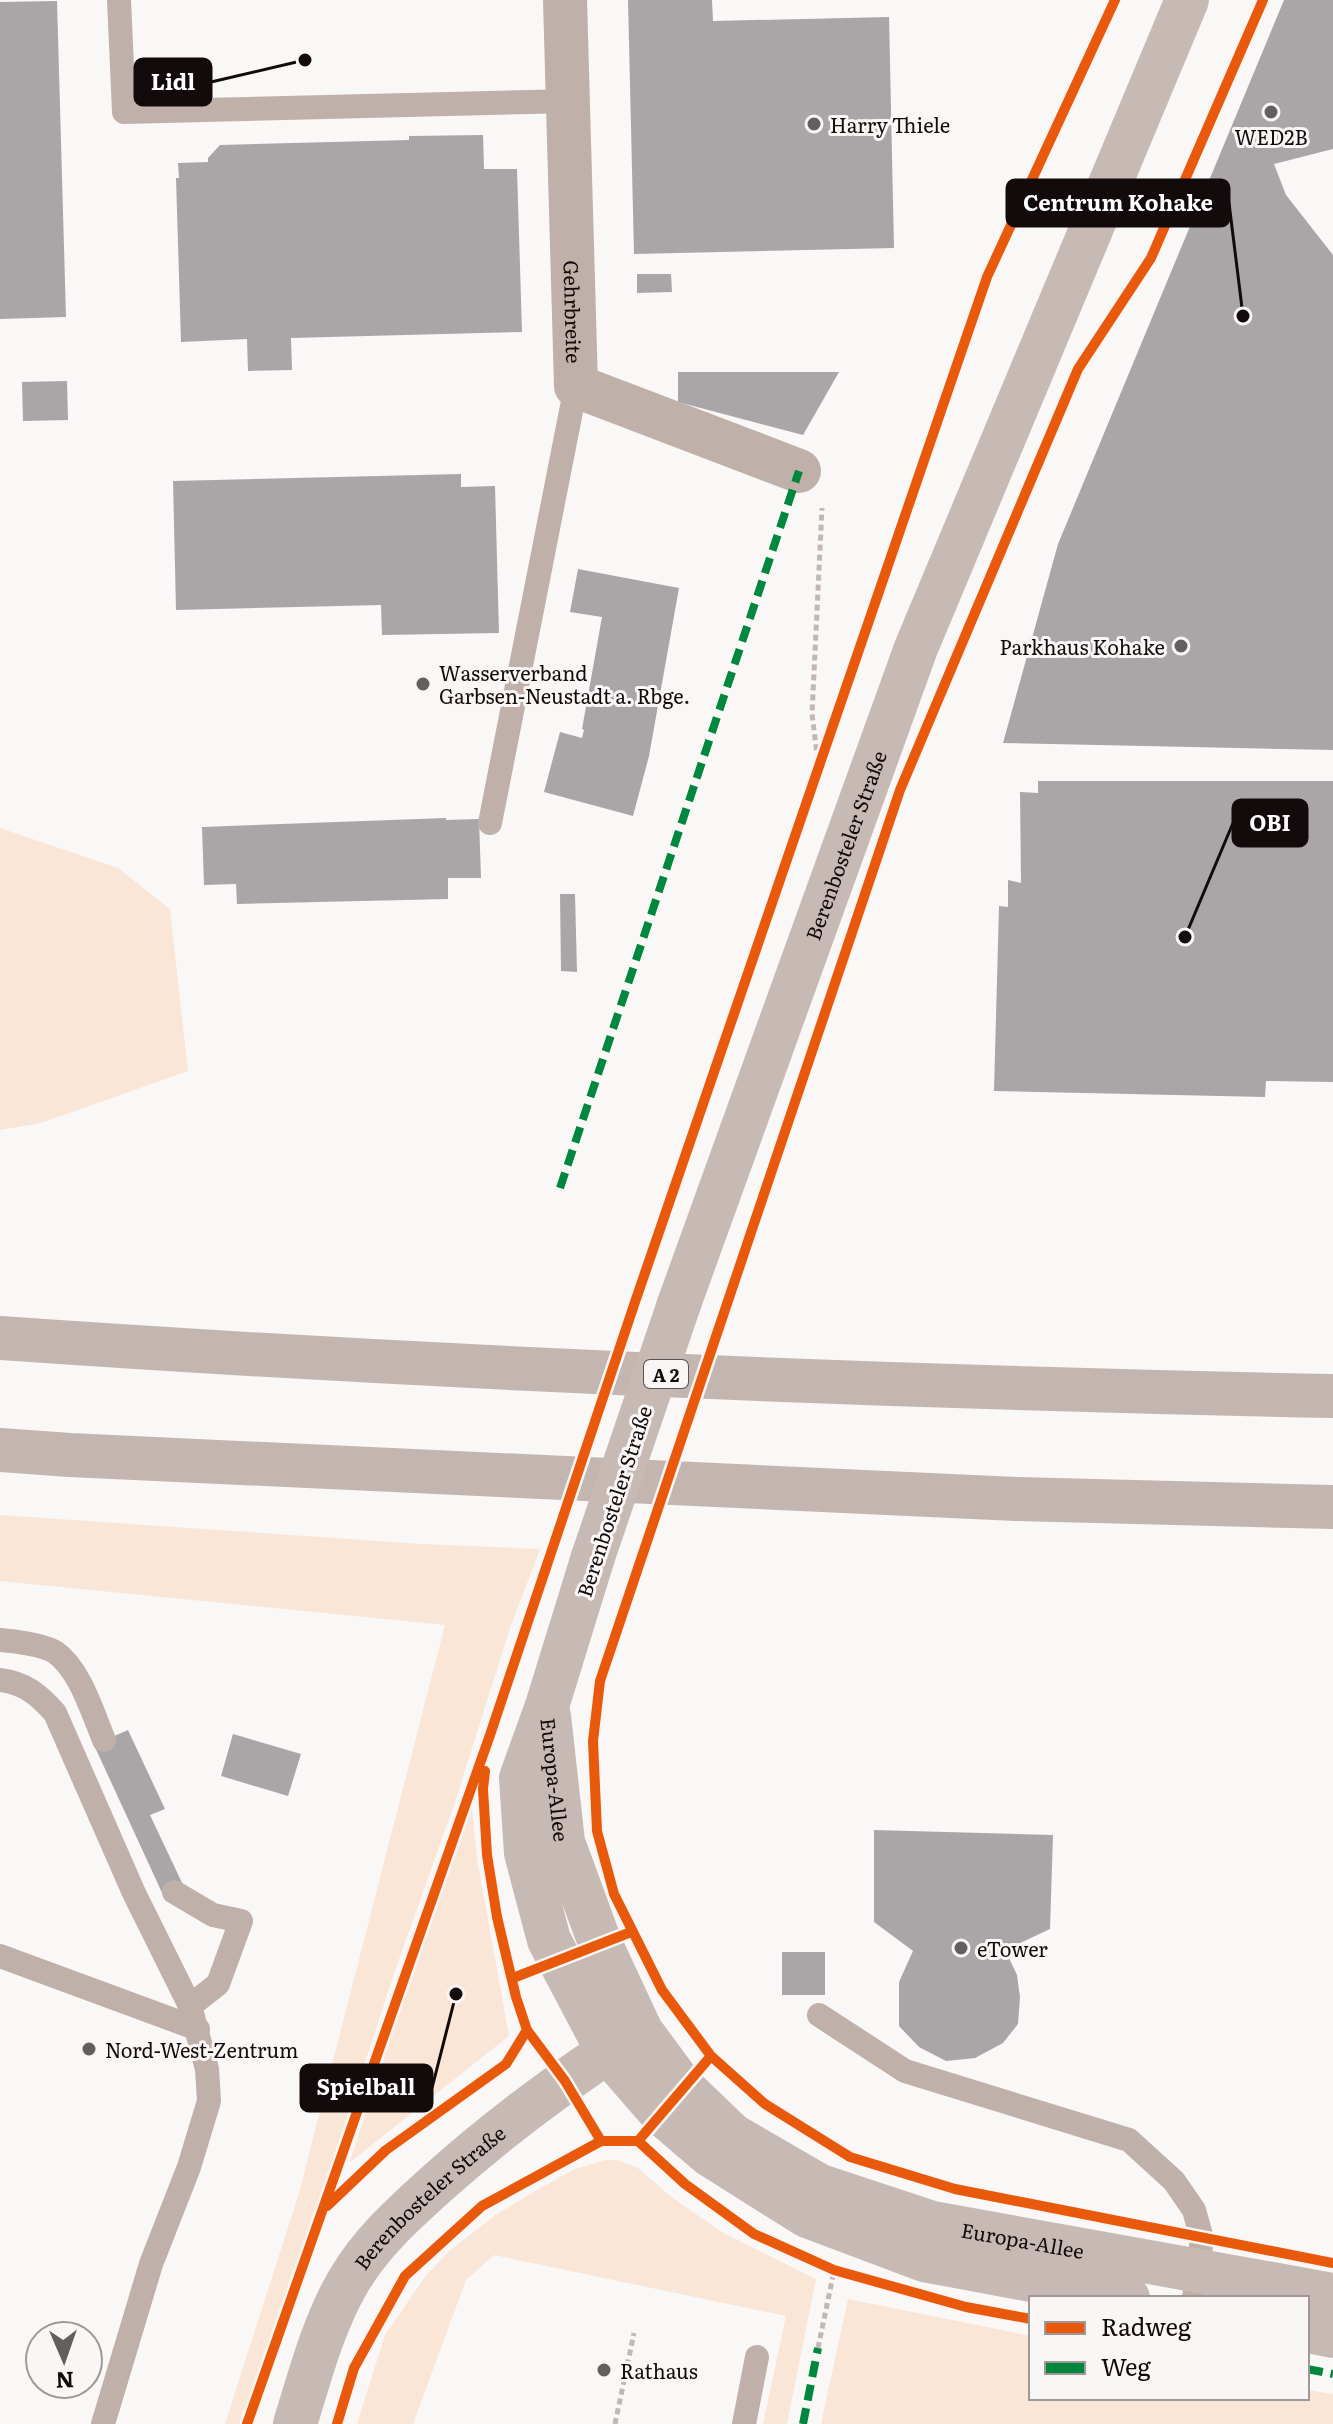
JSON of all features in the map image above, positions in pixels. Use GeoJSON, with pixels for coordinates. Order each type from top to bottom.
{"type":"FeatureCollection","features":[{"type":"Feature","properties":{"kind":"highway","name":"A 2"},"geometry":{"type":"LineString","coordinates":[[0,1338],[245,1355],[990,1389],[1333,1396]]}},
{"type":"Feature","properties":{"kind":"highway"},"geometry":{"type":"LineString","coordinates":[[0,1450],[1016,1499],[1333,1507]]}},
{"type":"Feature","properties":{"kind":"street","name":"Gehrbreite"},"geometry":{"type":"LineString","coordinates":[[565,0],[576,386],[799,471]]}},
{"type":"Feature","properties":{"kind":"street","name":"Berenbosteler Straße"},"geometry":{"type":"LineString","coordinates":[[547,1706],[593,1557],[679,1304],[916,648],[1187,0]]}},
{"type":"Feature","properties":{"kind":"street","name":"Europa-Allee"},"geometry":{"type":"LineString","coordinates":[[547,1706],[521,1778],[526,1853],[549,1940],[624,2041],[661,2113],[710,2155],[807,2216],[924,2260],[1117,2296]]}},
{"type":"Feature","properties":{"kind":"street","name":"Berenbosteler Straße"},"geometry":{"type":"LineString","coordinates":[[295,2424],[319,2347],[348,2282],[386,2230],[479,2145],[624,2041]]}},
{"type":"Feature","properties":{"kind":"street","name":"Europa-Allee"},"geometry":{"type":"LineString","coordinates":[[624,2041],[683,2088],[732,2135],[820,2186],[932,2223],[1197,2285],[1333,2295]]}},
{"type":"Feature","properties":{"kind":"street"},"geometry":{"type":"LineString","coordinates":[[1309,2331],[1333,2336]]}},
{"type":"Feature","properties":{"kind":"lane"},"geometry":{"type":"LineString","coordinates":[[119,0],[124,112],[570,101]]}},
{"type":"Feature","properties":{"kind":"lane"},"geometry":{"type":"LineString","coordinates":[[490,823],[576,386]]}},
{"type":"Feature","properties":{"kind":"lane"},"geometry":{"type":"LineString","coordinates":[[0,1640],[16,1641],[55,1652],[77,1677],[104,1740]]}},
{"type":"Feature","properties":{"kind":"lane"},"geometry":{"type":"LineString","coordinates":[[0,1680],[16,1682],[39,1695],[55,1713],[134,1893],[194,2017],[207,2069],[209,2101],[189,2167],[151,2264],[103,2424]]}},
{"type":"Feature","properties":{"kind":"lane"},"geometry":{"type":"LineString","coordinates":[[174,1892],[213,1915],[241,1921],[218,1984],[194,2017]]}},
{"type":"Feature","properties":{"kind":"lane"},"geometry":{"type":"LineString","coordinates":[[0,1956],[194,2017]]}},
{"type":"Feature","properties":{"kind":"lane"},"geometry":{"type":"LineString","coordinates":[[819,2015],[905,2071],[1129,2140],[1174,2181],[1194,2210],[1202,2239],[1197,2285]]}},
{"type":"Feature","properties":{"kind":"lane"},"geometry":{"type":"LineString","coordinates":[[744,2424],[757,2357]]}},
{"type":"Feature","properties":{"kind":"path"},"geometry":{"type":"LineString","coordinates":[[799,471],[824,478],[812,714],[819,770]]}},
{"type":"Feature","properties":{"kind":"path"},"geometry":{"type":"LineString","coordinates":[[818,2348],[834,2270]]}},
{"type":"Feature","properties":{"kind":"path"},"geometry":{"type":"LineString","coordinates":[[615,2424],[634,2333]]}},
{"type":"Feature","properties":{"kind":"shaded area"},"geometry":{"type":"Polygon","coordinates":[[[0,828],[118,868],[170,909],[188,1071],[41,1123],[0,1130],[0,828]]]}},
{"type":"Feature","properties":{"kind":"shaded area"},"geometry":{"type":"Polygon","coordinates":[[[0,1515],[422,1544],[540,1549],[509,1631],[456,1799],[396,1968],[278,2326],[240,2424],[225,2424],[299,2193],[445,1625],[0,1581],[0,1515]]]}},
{"type":"Feature","properties":{"kind":"shaded area"},"geometry":{"type":"Polygon","coordinates":[[[471,1798],[477,1859],[509,2036],[349,2163],[471,1798]]]}},
{"type":"Feature","properties":{"kind":"shaded area"},"geometry":{"type":"Polygon","coordinates":[[[606,2160],[618,2160],[638,2168],[670,2196],[723,2233],[816,2279],[787,2424],[763,2424],[786,2316],[494,2255],[466,2280],[413,2424],[357,2424],[385,2335],[425,2277],[449,2251],[496,2215],[535,2191],[575,2169],[606,2160]]]}},
{"type":"Feature","properties":{"kind":"shaded area"},"geometry":{"type":"Polygon","coordinates":[[[848,2299],[1029,2336],[1029,2400],[1309,2400],[1309,2390],[1333,2394],[1333,2424],[821,2424],[848,2299]]]}},
{"type":"Feature","properties":{"kind":"building"},"geometry":{"type":"Polygon","coordinates":[[[628,0],[712,0],[713,21],[889,17],[894,248],[634,254],[628,0]]]}},
{"type":"Feature","properties":{"kind":"building"},"geometry":{"type":"Polygon","coordinates":[[[1284,0],[1333,0],[1333,149],[1274,164],[1286,195],[1333,255],[1333,750],[1003,743],[1058,544],[1284,0]]]}},
{"type":"Feature","properties":{"kind":"building"},"geometry":{"type":"Polygon","coordinates":[[[57,1],[66,317],[0,319],[0,2],[57,1]]]}},
{"type":"Feature","properties":{"kind":"building"},"geometry":{"type":"Polygon","coordinates":[[[483,135],[484,169],[517,169],[522,332],[291,338],[292,370],[248,371],[247,339],[181,342],[178,163],[208,162],[220,145],[483,135]]]}},
{"type":"Feature","properties":{"kind":"building"},"geometry":{"type":"Polygon","coordinates":[[[637,274],[671,274],[672,292],[637,293],[637,274]]]}},
{"type":"Feature","properties":{"kind":"building"},"geometry":{"type":"Polygon","coordinates":[[[678,372],[839,372],[803,435],[678,402],[678,372]]]}},
{"type":"Feature","properties":{"kind":"building"},"geometry":{"type":"Polygon","coordinates":[[[67,381],[68,420],[23,421],[22,382],[67,381]]]}},
{"type":"Feature","properties":{"kind":"building"},"geometry":{"type":"Polygon","coordinates":[[[461,474],[461,487],[495,486],[499,633],[382,635],[381,605],[176,610],[173,481],[461,474]]]}},
{"type":"Feature","properties":{"kind":"building"},"geometry":{"type":"Polygon","coordinates":[[[578,569],[679,588],[649,756],[633,816],[544,792],[560,732],[582,738],[602,617],[570,612],[578,569]]]}},
{"type":"Feature","properties":{"kind":"building"},"geometry":{"type":"Polygon","coordinates":[[[1038,781],[1333,781],[1333,1082],[1266,1081],[1265,1097],[994,1091],[999,906],[1008,907],[1008,880],[1021,883],[1020,792],[1038,793],[1038,781]]]}},
{"type":"Feature","properties":{"kind":"building"},"geometry":{"type":"Polygon","coordinates":[[[479,819],[481,878],[448,878],[448,899],[237,904],[236,884],[204,885],[202,827],[479,819]]]}},
{"type":"Feature","properties":{"kind":"building"},"geometry":{"type":"Polygon","coordinates":[[[560,894],[575,894],[577,972],[561,971],[560,894]]]}},
{"type":"Feature","properties":{"kind":"building"},"geometry":{"type":"Polygon","coordinates":[[[128,1730],[165,1809],[150,1815],[184,1887],[164,1897],[94,1745],[128,1730]]]}},
{"type":"Feature","properties":{"kind":"building"},"geometry":{"type":"Polygon","coordinates":[[[233,1734],[301,1754],[288,1796],[221,1776],[233,1734]]]}},
{"type":"Feature","properties":{"kind":"building","name":"eTower"},"geometry":{"type":"Polygon","coordinates":[[[874,1830],[1053,1835],[1050,1929],[1018,1944],[1007,1954],[1017,1975],[1020,1997],[1018,2024],[1003,2043],[975,2058],[946,2061],[919,2047],[899,2026],[899,1982],[913,1951],[874,1922],[874,1830]]]}},
{"type":"Feature","properties":{"kind":"building"},"geometry":{"type":"Polygon","coordinates":[[[782,1952],[825,1952],[825,1995],[782,1995],[782,1952]]]}},
{"type":"Feature","properties":{"kind":"marked path"},"geometry":{"type":"LineString","coordinates":[[560,1188],[799,471]]}},
{"type":"Feature","properties":{"kind":"marked path"},"geometry":{"type":"LineString","coordinates":[[803,2424],[818,2348]]}},
{"type":"Feature","properties":{"kind":"marked path"},"geometry":{"type":"LineString","coordinates":[[1309,2369],[1333,2374]]}},
{"type":"Feature","properties":{"kind":"cycle path"},"geometry":{"type":"LineString","coordinates":[[247,2424],[490,1735],[635,1302],[987,277],[1115,0]]}},
{"type":"Feature","properties":{"kind":"cycle path"},"geometry":{"type":"LineString","coordinates":[[1263,0],[1151,258],[1078,369],[900,790],[600,1681],[593,1741],[597,1831],[614,1894],[662,1990],[711,2056],[765,2104],[850,2157],[955,2189],[1333,2263]]}},
{"type":"Feature","properties":{"kind":"cycle path"},"geometry":{"type":"LineString","coordinates":[[485,1771],[483,1789],[487,1855],[497,1917],[516,1997],[527,2030],[565,2081],[601,2141]]}},
{"type":"Feature","properties":{"kind":"cycle path"},"geometry":{"type":"LineString","coordinates":[[513,1978],[631,1932]]}},
{"type":"Feature","properties":{"kind":"cycle path"},"geometry":{"type":"LineString","coordinates":[[327,2206],[386,2150],[506,2064],[527,2030]]}},
{"type":"Feature","properties":{"kind":"cycle path"},"geometry":{"type":"LineString","coordinates":[[638,2141],[711,2056]]}},
{"type":"Feature","properties":{"kind":"cycle path"},"geometry":{"type":"LineString","coordinates":[[337,2424],[354,2368],[405,2276],[482,2206],[601,2141],[638,2141],[685,2184],[754,2234],[834,2270],[966,2307],[1029,2319]]}},
{"type":"Feature","properties":{"kind":"place","name":"Lidl"},"geometry":{"type":"Point","coordinates":[305,60]}},
{"type":"Feature","properties":{"kind":"place","name":"WED2B"},"geometry":{"type":"Point","coordinates":[1271,112]}},
{"type":"Feature","properties":{"kind":"place","name":"Harry Thiele"},"geometry":{"type":"Point","coordinates":[814,124]}},
{"type":"Feature","properties":{"kind":"place","name":"Centrum Kohake"},"geometry":{"type":"Point","coordinates":[1243,316]}},
{"type":"Feature","properties":{"kind":"place","name":"Parkhaus Kohake"},"geometry":{"type":"Point","coordinates":[1181,646]}},
{"type":"Feature","properties":{"kind":"place","name":"Wasserverband Garbsen-Neustadt a. Rbge."},"geometry":{"type":"Point","coordinates":[423,684]}},
{"type":"Feature","properties":{"kind":"place","name":"OBI"},"geometry":{"type":"Point","coordinates":[1185,937]}},
{"type":"Feature","properties":{"kind":"place","name":"eTower"},"geometry":{"type":"Point","coordinates":[961,1948]}},
{"type":"Feature","properties":{"kind":"place","name":"Spielball"},"geometry":{"type":"Point","coordinates":[456,1994]}},
{"type":"Feature","properties":{"kind":"place","name":"Nord-West-Zentrum"},"geometry":{"type":"Point","coordinates":[89,2049]}},
{"type":"Feature","properties":{"kind":"place","name":"Rathaus"},"geometry":{"type":"Point","coordinates":[604,2370]}}]}
